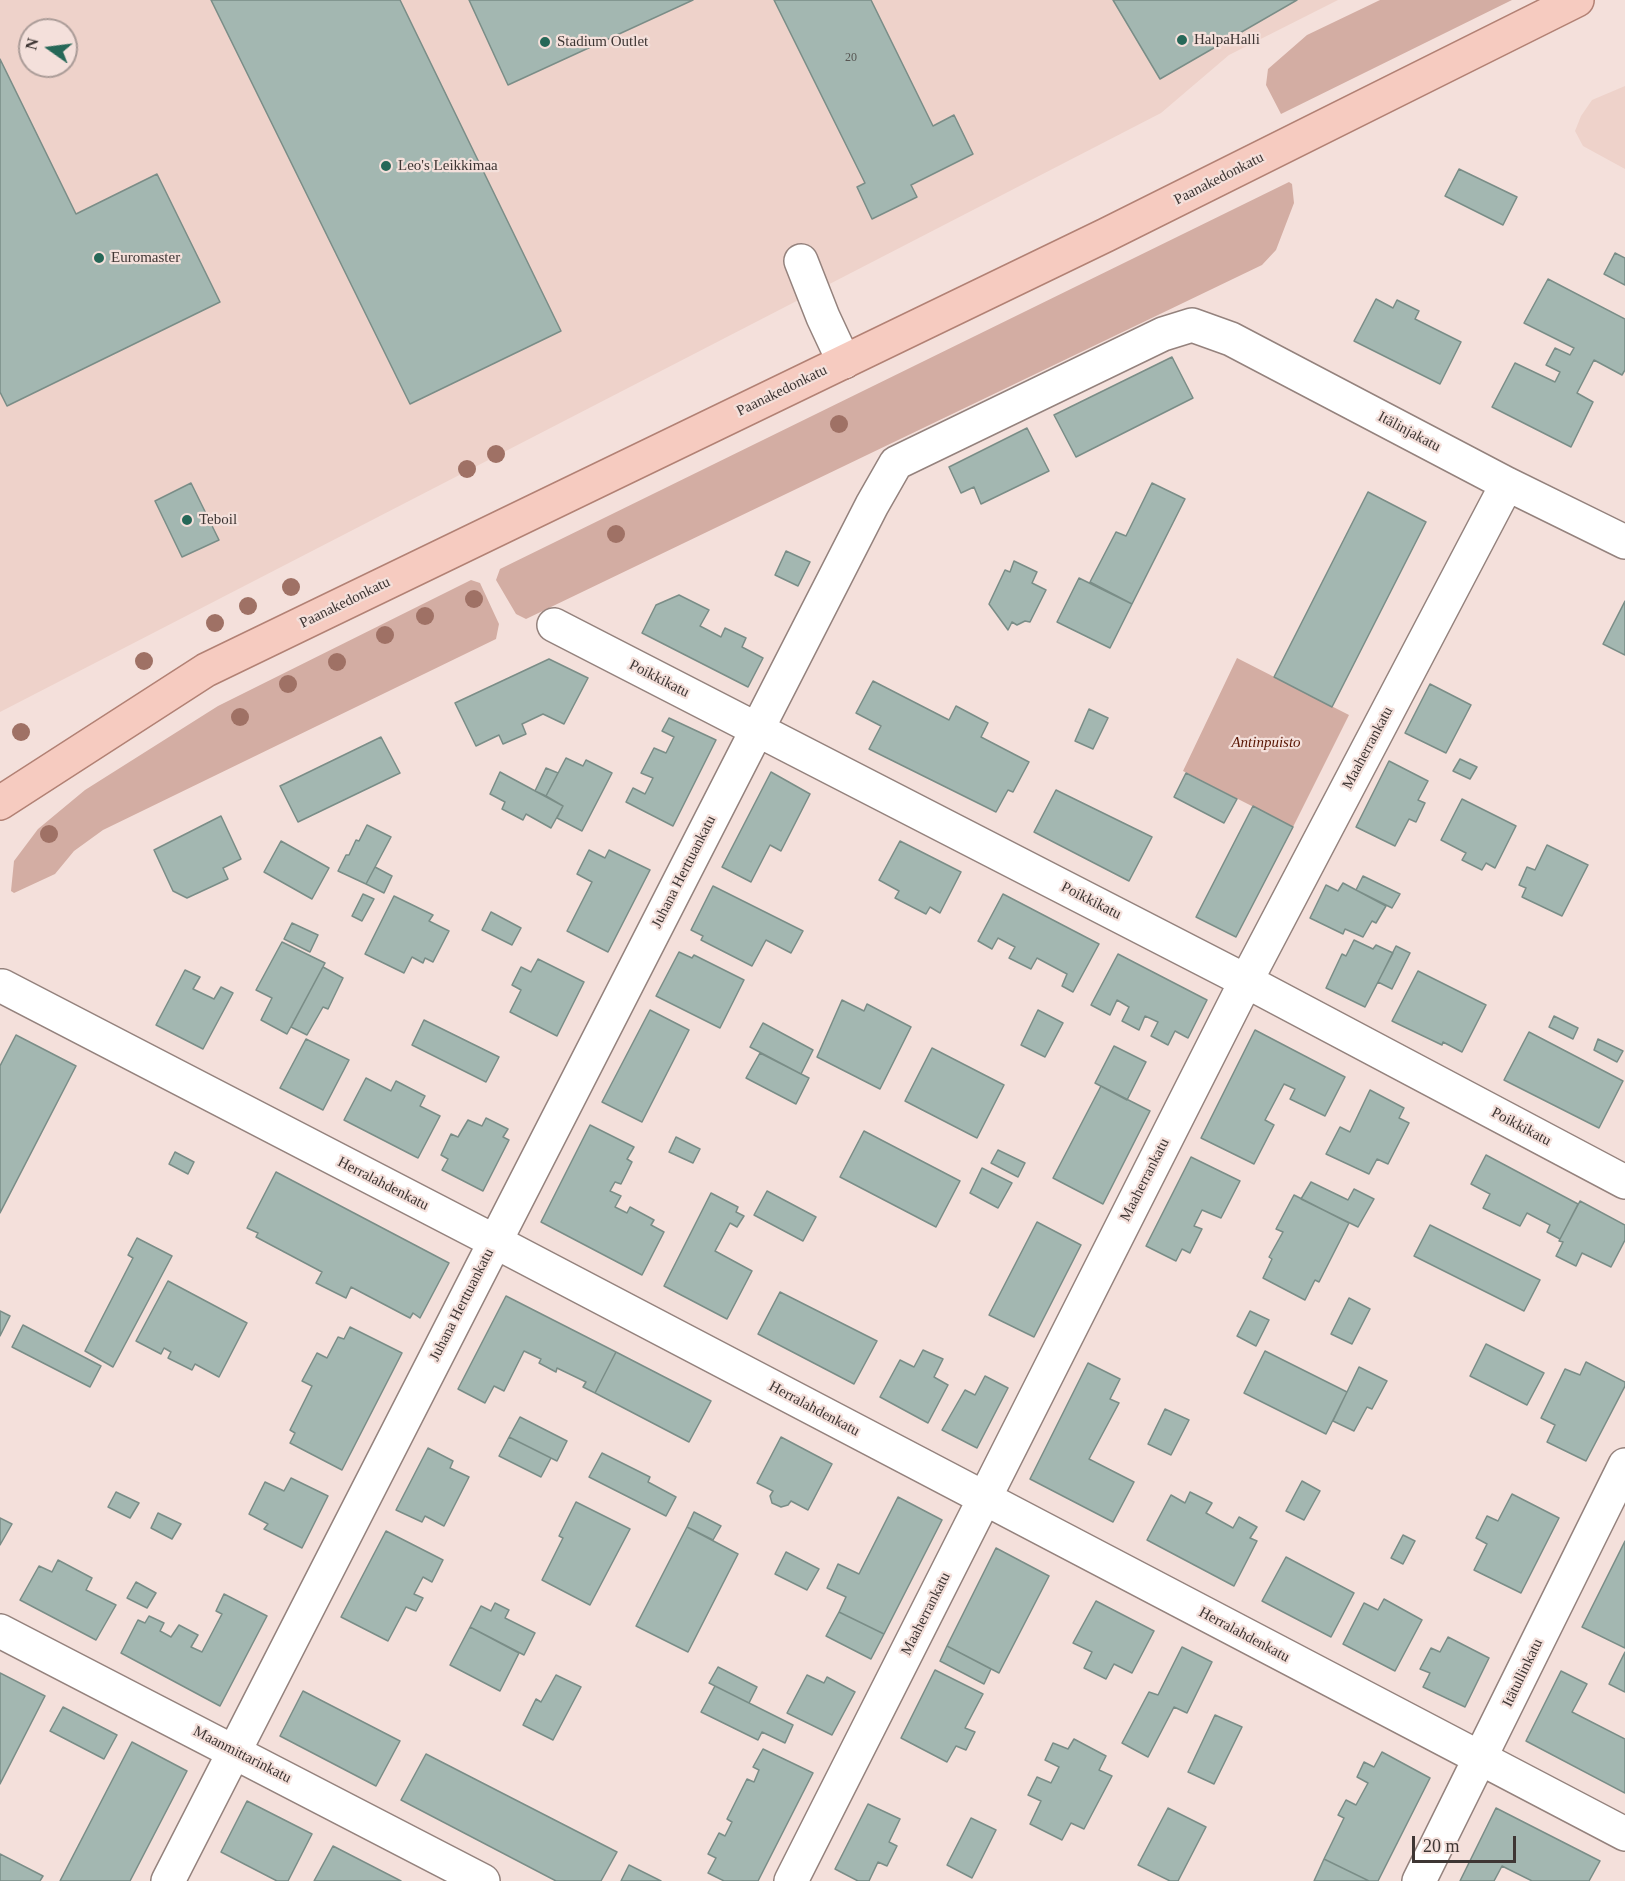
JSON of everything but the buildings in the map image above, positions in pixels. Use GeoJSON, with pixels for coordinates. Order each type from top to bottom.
{"type":"FeatureCollection","features":[{"type":"Feature","properties":{"kind":"main road","name":"Paanakedonkatu"},"geometry":{"type":"LineString","coordinates":[[0,803],[206,670],[1106,235],[1577,0]]}},
{"type":"Feature","properties":{"kind":"street"},"geometry":{"type":"LineString","coordinates":[[801,261],[844,362]]}},
{"type":"Feature","properties":{"kind":"street","name":"Itälinjakatu"},"geometry":{"type":"LineString","coordinates":[[757,729],[896,463],[1163,334],[1192,325],[1231,339],[1507,484],[1625,542]]}},
{"type":"Feature","properties":{"kind":"street","name":"Maaherrankatu"},"geometry":{"type":"LineString","coordinates":[[791,1881],[1246,981],[1507,484]]}},
{"type":"Feature","properties":{"kind":"street","name":"Poikkikatu"},"geometry":{"type":"LineString","coordinates":[[554,626],[1246,981],[1625,1182]]}},
{"type":"Feature","properties":{"kind":"street","name":"Juhana Herttuankatu"},"geometry":{"type":"LineString","coordinates":[[168,1881],[757,729]]}},
{"type":"Feature","properties":{"kind":"street","name":"Herralahdenkatu"},"geometry":{"type":"LineString","coordinates":[[1,986],[494,1241],[1625,1834]]}},
{"type":"Feature","properties":{"kind":"street","name":"Itätullinkatu"},"geometry":{"type":"LineString","coordinates":[[1419,1881],[1625,1465]]}},
{"type":"Feature","properties":{"kind":"street","name":"Maanmittarinkatu"},"geometry":{"type":"LineString","coordinates":[[0,1631],[483,1881]]}},
{"type":"Feature","properties":{"kind":"shaded area"},"geometry":{"type":"Polygon","coordinates":[[[0,0],[1338,0],[1229,55],[1161,113],[0,712],[0,0]]]}},
{"type":"Feature","properties":{"kind":"shaded area"},"geometry":{"type":"Polygon","coordinates":[[[1625,86],[1625,169],[1583,146],[1575,131],[1581,116],[1592,100],[1625,86]]]}},
{"type":"Feature","properties":{"kind":"green space"},"geometry":{"type":"Polygon","coordinates":[[[1380,0],[1512,0],[1281,114],[1266,85],[1268,69],[1307,35],[1380,0]]]}},
{"type":"Feature","properties":{"kind":"green space"},"geometry":{"type":"Polygon","coordinates":[[[1289,182],[1292,184],[1294,203],[1276,250],[1262,265],[526,619],[516,614],[496,580],[500,569],[1289,182]]]}},
{"type":"Feature","properties":{"kind":"green space"},"geometry":{"type":"Polygon","coordinates":[[[471,580],[480,583],[499,624],[496,639],[103,830],[74,851],[55,874],[14,893],[11,891],[14,861],[38,829],[85,790],[218,706],[471,580]]]}},
{"type":"Feature","properties":{"kind":"green space","name":"Antinpuisto"},"geometry":{"type":"Polygon","coordinates":[[[1237,658],[1349,715],[1293,827],[1183,771],[1237,658]]]}},
{"type":"Feature","properties":{"kind":"place","name":"HalpaHalli"},"geometry":{"type":"Point","coordinates":[1182,40]}},
{"type":"Feature","properties":{"kind":"place","name":"Stadium Outlet"},"geometry":{"type":"Point","coordinates":[545,42]}},
{"type":"Feature","properties":{"kind":"place","name":"Leo's Leikkimaa"},"geometry":{"type":"Point","coordinates":[386,166]}},
{"type":"Feature","properties":{"kind":"place","name":"Euromaster"},"geometry":{"type":"Point","coordinates":[99,258]}},
{"type":"Feature","properties":{"kind":"place","name":"Teboil"},"geometry":{"type":"Point","coordinates":[187,520]}}]}
